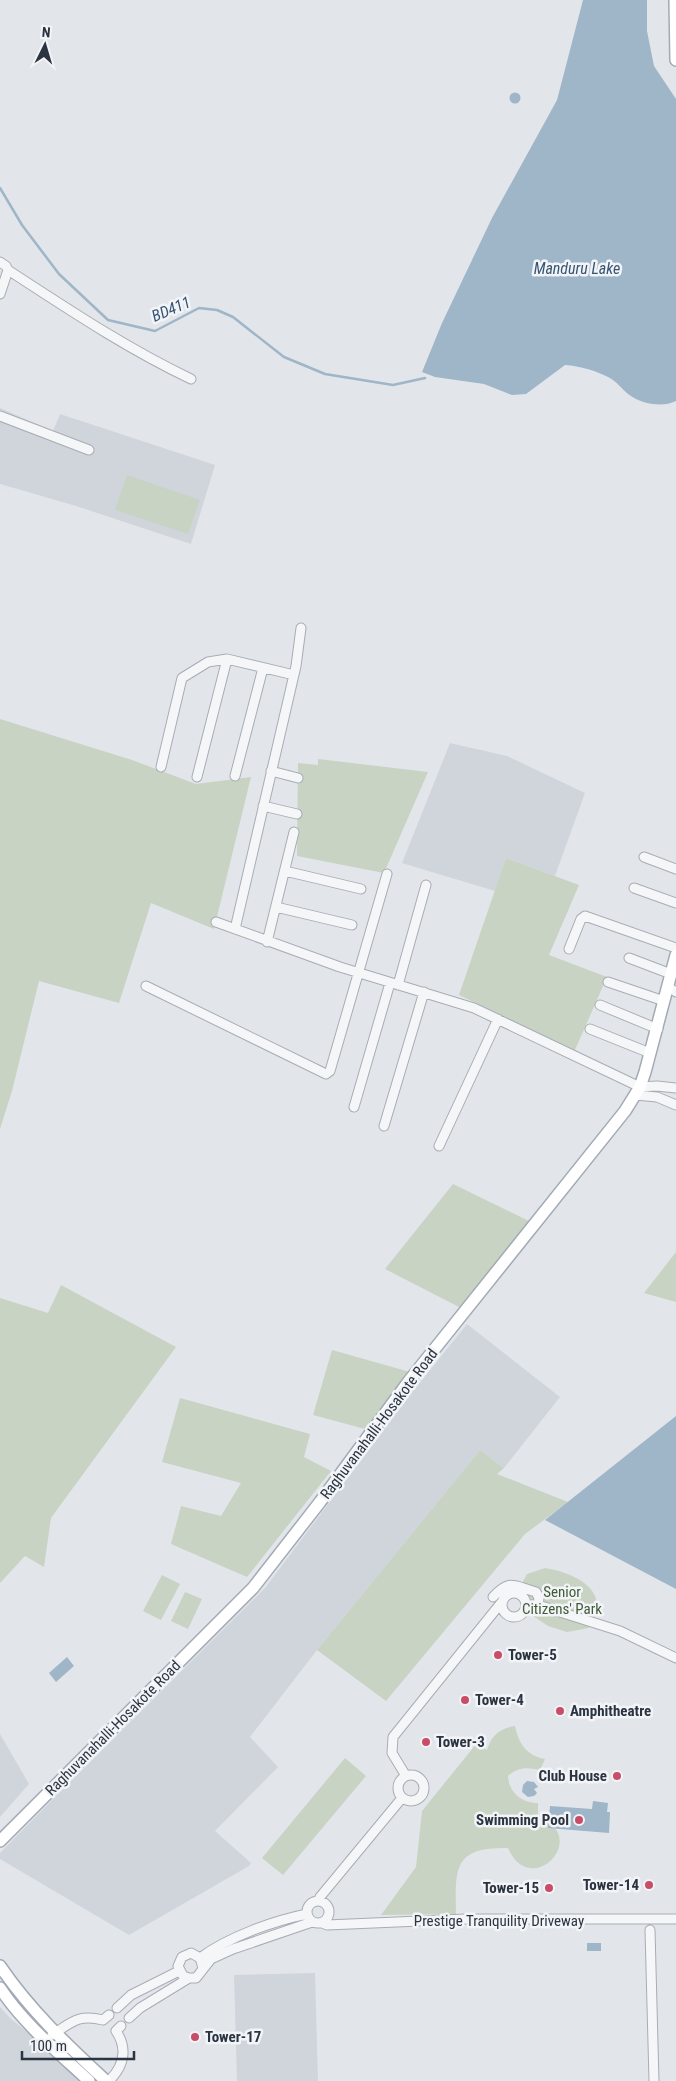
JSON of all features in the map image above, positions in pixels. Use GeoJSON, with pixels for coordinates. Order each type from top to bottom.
{"type":"FeatureCollection","features":[{"type":"Feature","properties":{"kind":"main road"},"geometry":{"type":"LineString","coordinates":[[675,0],[676,60]]}},
{"type":"Feature","properties":{"kind":"main road","name":"Raghuvanahalli-Hosakote Road"},"geometry":{"type":"LineString","coordinates":[[0,1841],[252,1588],[320,1502],[409,1382],[626,1111],[637,1091],[658,1028],[664,1001],[672,990],[671,974],[676,955]]}},
{"type":"Feature","properties":{"kind":"main road"},"geometry":{"type":"LineString","coordinates":[[0,1966],[50,2036],[89,2081]]}},
{"type":"Feature","properties":{"kind":"main road"},"geometry":{"type":"LineString","coordinates":[[0,1988],[12,2004],[107,2081]]}},
{"type":"Feature","properties":{"kind":"street"},"geometry":{"type":"LineString","coordinates":[[0,262],[8,270],[97,329],[153,361],[191,378]]}},
{"type":"Feature","properties":{"kind":"street"},"geometry":{"type":"LineString","coordinates":[[0,294],[8,270]]}},
{"type":"Feature","properties":{"kind":"street"},"geometry":{"type":"LineString","coordinates":[[0,416],[89,450]]}},
{"type":"Feature","properties":{"kind":"street"},"geometry":{"type":"LineString","coordinates":[[235,929],[294,675],[301,628]]}},
{"type":"Feature","properties":{"kind":"street"},"geometry":{"type":"LineString","coordinates":[[161,767],[182,678],[208,662],[227,659],[294,675]]}},
{"type":"Feature","properties":{"kind":"street"},"geometry":{"type":"LineString","coordinates":[[196,777],[227,659]]}},
{"type":"Feature","properties":{"kind":"street"},"geometry":{"type":"LineString","coordinates":[[236,776],[263,668]]}},
{"type":"Feature","properties":{"kind":"street"},"geometry":{"type":"LineString","coordinates":[[271,770],[298,778]]}},
{"type":"Feature","properties":{"kind":"street"},"geometry":{"type":"LineString","coordinates":[[263,806],[297,814]]}},
{"type":"Feature","properties":{"kind":"street"},"geometry":{"type":"LineString","coordinates":[[267,942],[294,832]]}},
{"type":"Feature","properties":{"kind":"street"},"geometry":{"type":"LineString","coordinates":[[644,857],[676,869]]}},
{"type":"Feature","properties":{"kind":"street"},"geometry":{"type":"LineString","coordinates":[[284,871],[361,889]]}},
{"type":"Feature","properties":{"kind":"street"},"geometry":{"type":"LineString","coordinates":[[146,986],[326,1074],[330,1071],[387,874]]}},
{"type":"Feature","properties":{"kind":"street"},"geometry":{"type":"LineString","coordinates":[[354,1107],[426,886]]}},
{"type":"Feature","properties":{"kind":"street"},"geometry":{"type":"LineString","coordinates":[[634,888],[676,903]]}},
{"type":"Feature","properties":{"kind":"street"},"geometry":{"type":"LineString","coordinates":[[276,907],[352,925]]}},
{"type":"Feature","properties":{"kind":"street"},"geometry":{"type":"LineString","coordinates":[[569,949],[581,919],[585,916],[676,948]]}},
{"type":"Feature","properties":{"kind":"street"},"geometry":{"type":"LineString","coordinates":[[216,922],[267,942],[474,1008],[637,1091],[676,1105]]}},
{"type":"Feature","properties":{"kind":"street"},"geometry":{"type":"LineString","coordinates":[[629,958],[671,974]]}},
{"type":"Feature","properties":{"kind":"street"},"geometry":{"type":"LineString","coordinates":[[608,982],[664,1001]]}},
{"type":"Feature","properties":{"kind":"street"},"geometry":{"type":"LineString","coordinates":[[384,1126],[424,992]]}},
{"type":"Feature","properties":{"kind":"street"},"geometry":{"type":"LineString","coordinates":[[600,1005],[658,1028]]}},
{"type":"Feature","properties":{"kind":"street"},"geometry":{"type":"LineString","coordinates":[[440,1146],[498,1019]]}},
{"type":"Feature","properties":{"kind":"street"},"geometry":{"type":"LineString","coordinates":[[590,1029],[650,1053]]}},
{"type":"Feature","properties":{"kind":"street"},"geometry":{"type":"LineString","coordinates":[[637,1091],[657,1086],[676,1088]]}},
{"type":"Feature","properties":{"kind":"street"},"geometry":{"type":"LineString","coordinates":[[493,1598],[503,1586],[511,1585],[536,1592],[539,1598],[538,1605]]}},
{"type":"Feature","properties":{"kind":"street"},"geometry":{"type":"LineString","coordinates":[[406,1776],[392,1753],[393,1737],[508,1593],[516,1592],[524,1597],[526,1605],[523,1613],[511,1617],[505,1614],[501,1604]]}},
{"type":"Feature","properties":{"kind":"street"},"geometry":{"type":"LineString","coordinates":[[526,1605],[538,1605],[620,1631],[676,1658]]}},
{"type":"Feature","properties":{"kind":"street"},"geometry":{"type":"LineString","coordinates":[[406,1776],[414,1776],[421,1780],[423,1792],[414,1801],[402,1798],[398,1792],[398,1784],[406,1776]]}},
{"type":"Feature","properties":{"kind":"street"},"geometry":{"type":"LineString","coordinates":[[320,1901],[320,1897],[402,1798]]}},
{"type":"Feature","properties":{"kind":"street"},"geometry":{"type":"LineString","coordinates":[[200,1958],[212,1949],[262,1927],[310,1918],[322,1923],[328,1918],[330,1911],[326,1904],[320,1901],[310,1904],[310,1918]]}},
{"type":"Feature","properties":{"kind":"street"},"geometry":{"type":"LineString","coordinates":[[203,1968],[200,1958],[191,1953],[186,1954],[179,1961],[179,1971],[183,1976],[196,1978],[211,1959],[310,1918]]}},
{"type":"Feature","properties":{"kind":"street","name":"Prestige Tranquility Driveway"},"geometry":{"type":"LineString","coordinates":[[322,1923],[327,1925],[466,1919],[676,1919]]}},
{"type":"Feature","properties":{"kind":"street"},"geometry":{"type":"LineString","coordinates":[[650,1930],[654,2081]]}},
{"type":"Feature","properties":{"kind":"street"},"geometry":{"type":"LineString","coordinates":[[117,2008],[131,1995],[179,1971]]}},
{"type":"Feature","properties":{"kind":"street"},"geometry":{"type":"LineString","coordinates":[[129,2018],[140,2008],[189,1978]]}},
{"type":"Feature","properties":{"kind":"street"},"geometry":{"type":"LineString","coordinates":[[50,2036],[81,2017],[106,2018],[119,2028],[122,2039],[123,2060],[118,2072],[107,2081]]}},
{"type":"Feature","properties":{"kind":"shaded area"},"geometry":{"type":"Polygon","coordinates":[[[0,408],[53,431],[60,414],[215,465],[191,544],[76,506],[0,484],[0,408]]]}},
{"type":"Feature","properties":{"kind":"shaded area"},"geometry":{"type":"Polygon","coordinates":[[[450,743],[507,756],[585,793],[555,876],[506,858],[495,891],[402,863],[450,743]]]}},
{"type":"Feature","properties":{"kind":"shaded area"},"geometry":{"type":"Polygon","coordinates":[[[467,1324],[560,1397],[504,1468],[480,1450],[317,1650],[250,1737],[278,1767],[215,1831],[251,1863],[249,1866],[129,1935],[0,1859],[0,1853],[265,1588],[410,1395],[467,1324]]]}},
{"type":"Feature","properties":{"kind":"shaded area"},"geometry":{"type":"Polygon","coordinates":[[[0,1734],[29,1784],[0,1817],[0,1734]]]}},
{"type":"Feature","properties":{"kind":"shaded area"},"geometry":{"type":"Polygon","coordinates":[[[315,1973],[318,2081],[237,2081],[234,1975],[315,1973]]]}},
{"type":"Feature","properties":{"kind":"shaded area"},"geometry":{"type":"Polygon","coordinates":[[[0,2007],[11,2019],[72,2068],[83,2081],[0,2081],[0,2007]]]}},
{"type":"Feature","properties":{"kind":"green space"},"geometry":{"type":"Polygon","coordinates":[[[127,475],[200,500],[188,534],[115,510],[127,475]]]}},
{"type":"Feature","properties":{"kind":"green space"},"geometry":{"type":"Polygon","coordinates":[[[0,719],[132,760],[196,784],[251,777],[214,929],[151,903],[119,1003],[39,981],[12,1091],[0,1129],[0,719]]]}},
{"type":"Feature","properties":{"kind":"green space"},"geometry":{"type":"Polygon","coordinates":[[[318,759],[428,772],[384,873],[297,856],[298,763],[318,765],[318,759]]]}},
{"type":"Feature","properties":{"kind":"green space"},"geometry":{"type":"Polygon","coordinates":[[[506,858],[579,885],[549,955],[607,977],[575,1050],[459,995],[506,858]]]}},
{"type":"Feature","properties":{"kind":"green space"},"geometry":{"type":"Polygon","coordinates":[[[453,1184],[529,1221],[461,1308],[385,1269],[453,1184]]]}},
{"type":"Feature","properties":{"kind":"green space"},"geometry":{"type":"Polygon","coordinates":[[[676,1252],[676,1302],[644,1293],[676,1252]]]}},
{"type":"Feature","properties":{"kind":"green space"},"geometry":{"type":"Polygon","coordinates":[[[61,1285],[176,1347],[51,1518],[44,1567],[25,1556],[0,1583],[0,1298],[48,1313],[61,1285]]]}},
{"type":"Feature","properties":{"kind":"green space"},"geometry":{"type":"Polygon","coordinates":[[[332,1350],[410,1372],[365,1429],[313,1415],[332,1350]]]}},
{"type":"Feature","properties":{"kind":"green space"},"geometry":{"type":"Polygon","coordinates":[[[180,1398],[310,1434],[304,1457],[331,1471],[247,1577],[171,1544],[181,1506],[221,1516],[241,1483],[162,1462],[180,1398]]]}},
{"type":"Feature","properties":{"kind":"green space"},"geometry":{"type":"Polygon","coordinates":[[[480,1450],[504,1468],[497,1474],[568,1502],[525,1534],[386,1701],[317,1650],[480,1450]]]}},
{"type":"Feature","properties":{"kind":"green space","name":"Senior Citizens' Park"},"geometry":{"type":"Polygon","coordinates":[[[545,1568],[571,1575],[587,1585],[593,1592],[597,1609],[589,1628],[567,1632],[548,1626],[526,1611],[518,1591],[527,1574],[545,1568]]]}},
{"type":"Feature","properties":{"kind":"green space"},"geometry":{"type":"Polygon","coordinates":[[[162,1575],[180,1584],[161,1620],[143,1611],[162,1575]]]}},
{"type":"Feature","properties":{"kind":"green space"},"geometry":{"type":"Polygon","coordinates":[[[185,1592],[202,1599],[188,1629],[171,1621],[185,1592]]]}},
{"type":"Feature","properties":{"kind":"green space"},"geometry":{"type":"Polygon","coordinates":[[[515,1726],[524,1748],[533,1755],[545,1759],[540,1770],[519,1769],[508,1776],[509,1782],[517,1796],[532,1803],[538,1803],[538,1817],[553,1826],[559,1837],[558,1849],[552,1860],[542,1866],[530,1868],[518,1863],[508,1848],[477,1851],[461,1863],[458,1872],[456,1914],[381,1915],[416,1867],[422,1811],[477,1743],[487,1750],[497,1734],[515,1726]]]}},
{"type":"Feature","properties":{"kind":"green space"},"geometry":{"type":"Polygon","coordinates":[[[345,1758],[366,1776],[283,1875],[262,1858],[345,1758]]]}},
{"type":"Feature","properties":{"kind":"water","name":"Manduru Lake"},"geometry":{"type":"Polygon","coordinates":[[[583,0],[647,0],[647,31],[654,66],[676,99],[676,401],[670,403],[652,404],[639,400],[628,394],[615,381],[600,373],[565,365],[526,394],[512,395],[484,384],[435,377],[422,372],[442,323],[492,218],[557,100],[583,0]]]}},
{"type":"Feature","properties":{"kind":"water"},"geometry":{"type":"Polygon","coordinates":[[[515,92],[521,98],[515,104],[509,98],[515,92]]]}},
{"type":"Feature","properties":{"kind":"water"},"geometry":{"type":"Polygon","coordinates":[[[676,1416],[676,1589],[545,1520],[676,1416]]]}},
{"type":"Feature","properties":{"kind":"water"},"geometry":{"type":"Polygon","coordinates":[[[67,1657],[74,1666],[56,1682],[49,1673],[67,1657]]]}},
{"type":"Feature","properties":{"kind":"water"},"geometry":{"type":"Polygon","coordinates":[[[527,1781],[534,1782],[538,1787],[534,1789],[537,1793],[534,1796],[528,1797],[522,1792],[523,1785],[527,1781]]]}},
{"type":"Feature","properties":{"kind":"water","name":"Swimming Pool"},"geometry":{"type":"Polygon","coordinates":[[[593,1801],[608,1803],[607,1812],[610,1812],[609,1833],[548,1828],[550,1806],[592,1809],[593,1801]]]}},
{"type":"Feature","properties":{"kind":"water"},"geometry":{"type":"Polygon","coordinates":[[[587,1943],[601,1943],[601,1951],[587,1951],[587,1943]]]}},
{"type":"Feature","properties":{"kind":"waterway","name":"BD411"},"geometry":{"type":"LineString","coordinates":[[0,188],[22,225],[59,274],[108,320],[155,331],[199,308],[217,310],[233,317],[284,357],[325,374],[393,385],[425,378]]}},
{"type":"Feature","properties":{"kind":"place","name":"Tower-5"},"geometry":{"type":"Point","coordinates":[498,1655]}},
{"type":"Feature","properties":{"kind":"place","name":"Tower-4"},"geometry":{"type":"Point","coordinates":[465,1700]}},
{"type":"Feature","properties":{"kind":"place","name":"Amphitheatre"},"geometry":{"type":"Point","coordinates":[560,1711]}},
{"type":"Feature","properties":{"kind":"place","name":"Tower-3"},"geometry":{"type":"Point","coordinates":[426,1742]}},
{"type":"Feature","properties":{"kind":"place","name":"Club House"},"geometry":{"type":"Point","coordinates":[617,1776]}},
{"type":"Feature","properties":{"kind":"place","name":"Swimming Pool"},"geometry":{"type":"Point","coordinates":[579,1820]}},
{"type":"Feature","properties":{"kind":"place","name":"Tower-14"},"geometry":{"type":"Point","coordinates":[649,1885]}},
{"type":"Feature","properties":{"kind":"place","name":"Tower-15"},"geometry":{"type":"Point","coordinates":[549,1888]}},
{"type":"Feature","properties":{"kind":"place","name":"Tower-17"},"geometry":{"type":"Point","coordinates":[195,2037]}}]}
